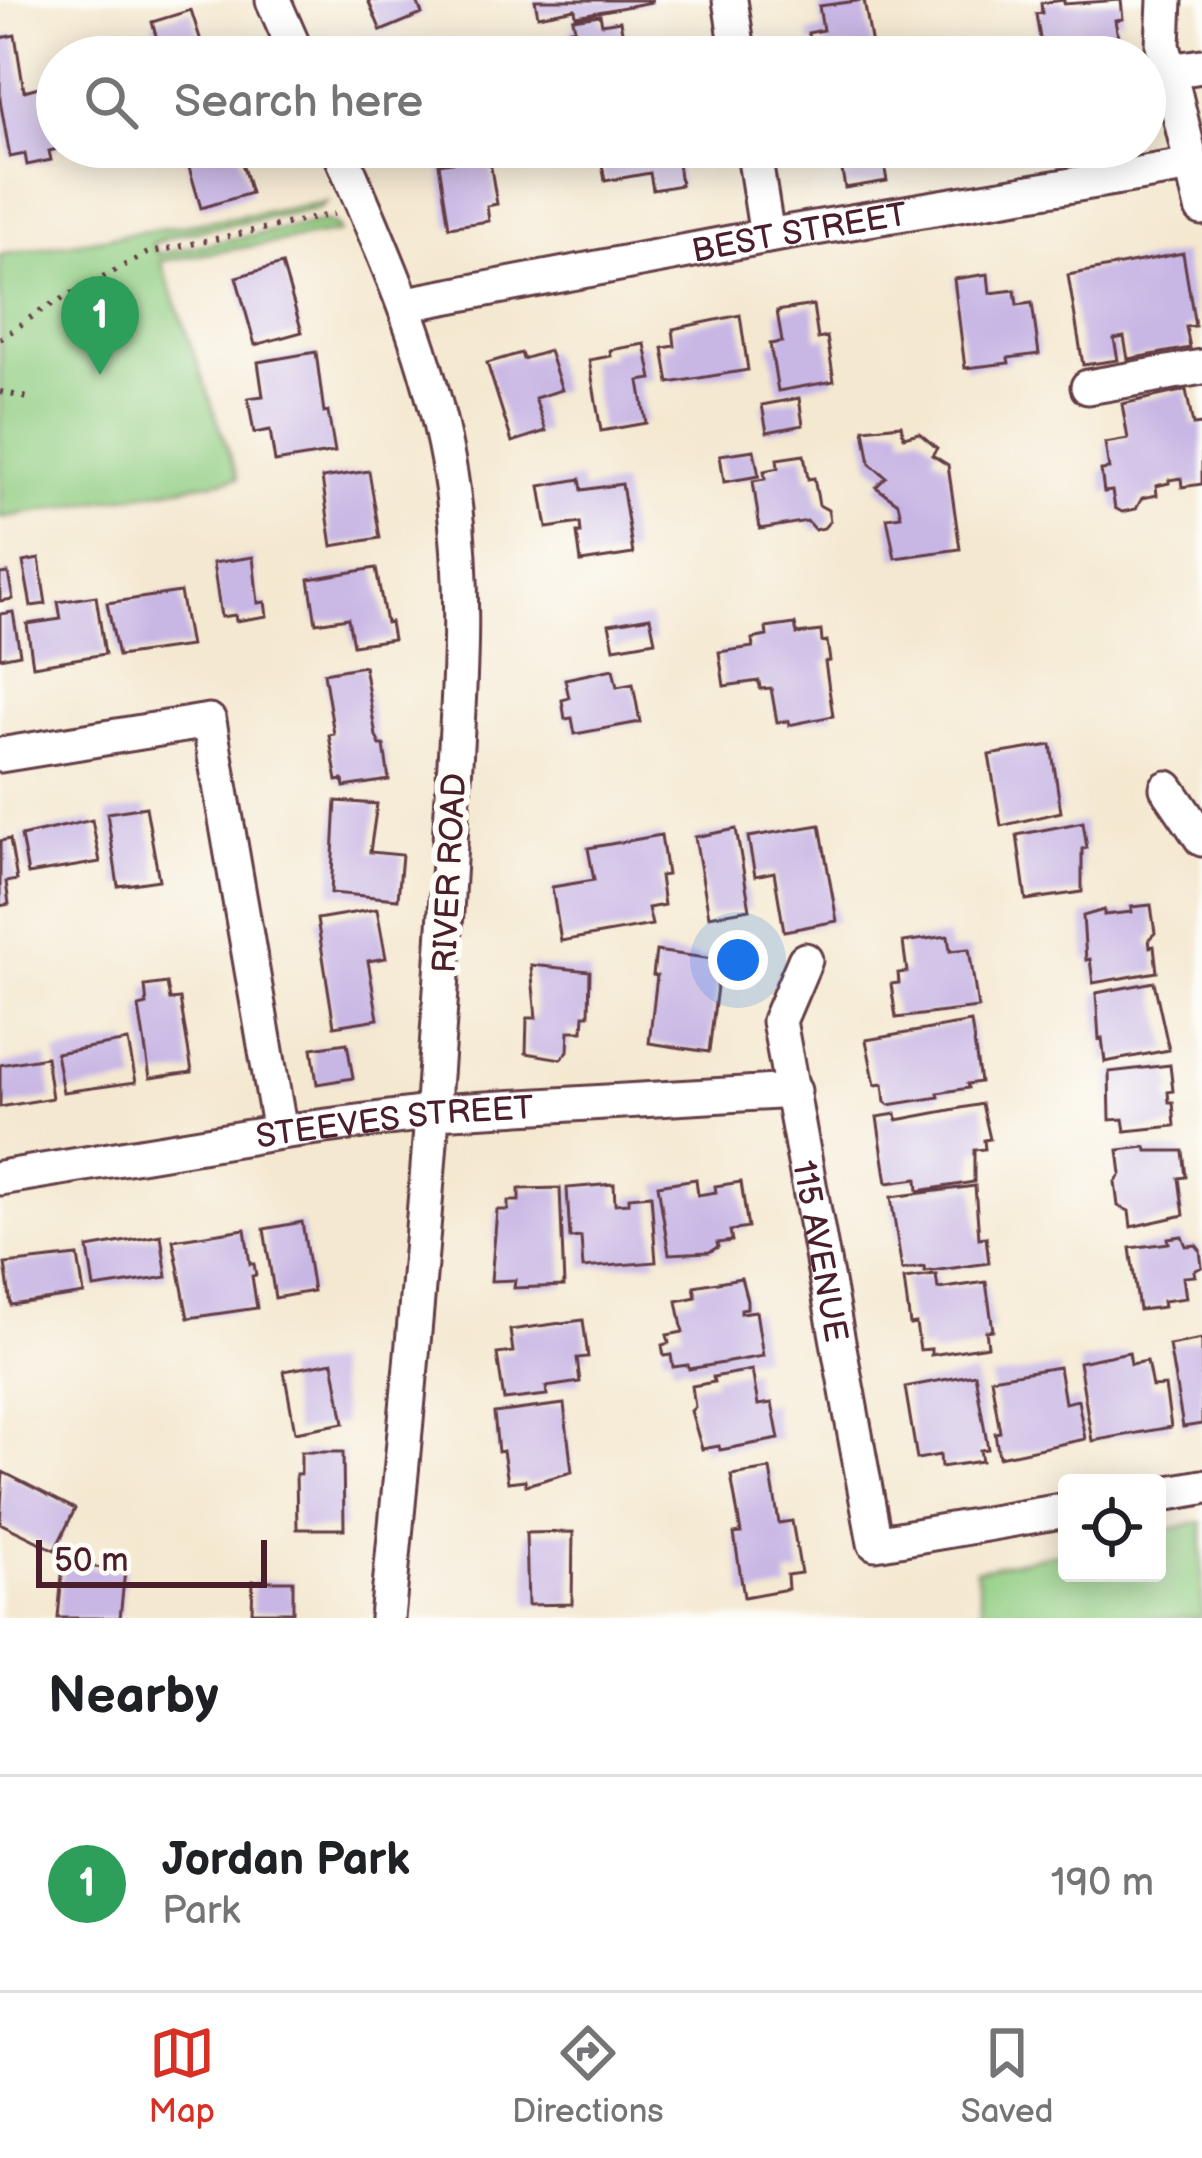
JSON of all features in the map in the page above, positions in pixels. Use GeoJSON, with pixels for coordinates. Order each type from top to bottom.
{"type":"FeatureCollection","features":[{"type":"Feature","properties":{"kind":"street"},"geometry":{"type":"LineString","coordinates":[[273,0],[289,36]]}},
{"type":"Feature","properties":{"kind":"street"},"geometry":{"type":"LineString","coordinates":[[730,0],[736,36]]}},
{"type":"Feature","properties":{"kind":"street"},"geometry":{"type":"LineString","coordinates":[[1163,36],[1165,0]]}},
{"type":"Feature","properties":{"kind":"street"},"geometry":{"type":"LineString","coordinates":[[1186,69],[1192,165],[1202,208]]}},
{"type":"Feature","properties":{"kind":"street","name":"BEST STREET"},"geometry":{"type":"LineString","coordinates":[[407,304],[767,236],[1192,165]]}},
{"type":"Feature","properties":{"kind":"street","name":"RIVER ROAD"},"geometry":{"type":"LineString","coordinates":[[347,168],[407,304],[434,391],[459,548],[460,648],[435,1112],[388,1618]]}},
{"type":"Feature","properties":{"kind":"street"},"geometry":{"type":"LineString","coordinates":[[756,168],[767,236]]}},
{"type":"Feature","properties":{"kind":"street"},"geometry":{"type":"LineString","coordinates":[[1088,388],[1202,367]]}},
{"type":"Feature","properties":{"kind":"street"},"geometry":{"type":"LineString","coordinates":[[0,755],[209,721],[280,1132]]}},
{"type":"Feature","properties":{"kind":"street"},"geometry":{"type":"LineString","coordinates":[[1167,788],[1202,839]]}},
{"type":"Feature","properties":{"kind":"street","name":"115 AVENUE"},"geometry":{"type":"LineString","coordinates":[[805,960],[779,1022],[874,1543],[1058,1512]]}},
{"type":"Feature","properties":{"kind":"street","name":"STEEVES STREET"},"geometry":{"type":"LineString","coordinates":[[0,1178],[435,1112],[794,1090]]}},
{"type":"Feature","properties":{"kind":"street"},"geometry":{"type":"LineString","coordinates":[[1166,1493],[1202,1487]]}},
{"type":"Feature","properties":{"kind":"path"},"geometry":{"type":"LineString","coordinates":[[0,339],[43,309],[148,253],[335,214]]}},
{"type":"Feature","properties":{"kind":"path"},"geometry":{"type":"LineString","coordinates":[[0,392],[33,399]]}},
{"type":"Feature","properties":{"kind":"green space"},"geometry":{"type":"Polygon","coordinates":[[[326,202],[318,209],[179,234],[152,244],[158,254],[323,221],[336,225],[339,232],[161,261],[238,478],[0,518],[0,255],[326,202]]]}},
{"type":"Feature","properties":{"kind":"green space"},"geometry":{"type":"Polygon","coordinates":[[[1202,1522],[1202,1618],[984,1618],[976,1570],[1058,1553],[1058,1582],[1166,1582],[1166,1530],[1202,1522]]]}},
{"type":"Feature","properties":{"kind":"building"},"geometry":{"type":"Polygon","coordinates":[[[368,0],[416,0],[422,14],[381,31],[368,0]]]}},
{"type":"Feature","properties":{"kind":"building"},"geometry":{"type":"Polygon","coordinates":[[[535,0],[652,2],[576,16],[575,9],[538,16],[535,0]]]}},
{"type":"Feature","properties":{"kind":"building"},"geometry":{"type":"Polygon","coordinates":[[[864,0],[870,36],[809,36],[823,30],[819,6],[864,0]]]}},
{"type":"Feature","properties":{"kind":"building"},"geometry":{"type":"Polygon","coordinates":[[[1121,0],[1123,19],[1115,20],[1118,36],[1040,36],[1036,14],[1042,13],[1041,3],[1121,0]]]}},
{"type":"Feature","properties":{"kind":"building"},"geometry":{"type":"Polygon","coordinates":[[[191,10],[199,36],[156,36],[152,22],[191,10]]]}},
{"type":"Feature","properties":{"kind":"building"},"geometry":{"type":"Polygon","coordinates":[[[600,15],[602,24],[620,21],[623,36],[571,36],[573,19],[600,15]]]}},
{"type":"Feature","properties":{"kind":"building"},"geometry":{"type":"Polygon","coordinates":[[[15,35],[24,91],[36,88],[36,163],[27,165],[25,154],[10,157],[0,100],[0,38],[15,35]]]}},
{"type":"Feature","properties":{"kind":"building"},"geometry":{"type":"Polygon","coordinates":[[[189,168],[243,168],[251,193],[201,208],[189,168]]]}},
{"type":"Feature","properties":{"kind":"building"},"geometry":{"type":"Polygon","coordinates":[[[440,168],[491,168],[497,204],[487,206],[489,221],[449,227],[440,168]]]}},
{"type":"Feature","properties":{"kind":"building"},"geometry":{"type":"Polygon","coordinates":[[[603,168],[679,168],[681,185],[653,190],[650,173],[605,181],[603,168]]]}},
{"type":"Feature","properties":{"kind":"building"},"geometry":{"type":"Polygon","coordinates":[[[842,168],[885,168],[887,181],[845,188],[842,168]]]}},
{"type":"Feature","properties":{"kind":"building"},"geometry":{"type":"Polygon","coordinates":[[[1183,253],[1195,326],[1186,327],[1190,348],[1128,359],[1124,337],[1114,339],[1118,360],[1083,365],[1068,275],[1183,253]]]}},
{"type":"Feature","properties":{"kind":"building"},"geometry":{"type":"Polygon","coordinates":[[[282,264],[302,332],[255,345],[236,277],[282,264]]]}},
{"type":"Feature","properties":{"kind":"building"},"geometry":{"type":"Polygon","coordinates":[[[988,274],[990,293],[1015,290],[1017,305],[1032,303],[1039,354],[965,368],[954,279],[988,274]]]}},
{"type":"Feature","properties":{"kind":"building"},"geometry":{"type":"Polygon","coordinates":[[[813,305],[818,339],[827,337],[834,381],[778,391],[770,344],[782,342],[777,311],[813,305]]]}},
{"type":"Feature","properties":{"kind":"building"},"geometry":{"type":"Polygon","coordinates":[[[740,315],[748,370],[669,383],[663,348],[675,346],[673,329],[740,315]]]}},
{"type":"Feature","properties":{"kind":"building"},"geometry":{"type":"Polygon","coordinates":[[[645,344],[652,379],[639,381],[646,423],[601,431],[589,360],[611,356],[610,350],[645,344]]]}},
{"type":"Feature","properties":{"kind":"building"},"geometry":{"type":"Polygon","coordinates":[[[549,351],[562,390],[535,398],[546,431],[512,442],[487,363],[549,351]]]}},
{"type":"Feature","properties":{"kind":"building"},"geometry":{"type":"Polygon","coordinates":[[[316,352],[335,452],[275,462],[270,430],[254,433],[248,398],[263,396],[258,362],[316,352]]]}},
{"type":"Feature","properties":{"kind":"building"},"geometry":{"type":"Polygon","coordinates":[[[1186,390],[1193,425],[1202,424],[1202,484],[1182,487],[1181,478],[1169,480],[1156,486],[1157,495],[1142,498],[1136,509],[1122,512],[1115,508],[1112,491],[1104,492],[1101,470],[1109,469],[1105,443],[1128,439],[1122,404],[1186,390]]]}},
{"type":"Feature","properties":{"kind":"building"},"geometry":{"type":"Polygon","coordinates":[[[799,398],[803,425],[767,432],[762,405],[799,398]]]}},
{"type":"Feature","properties":{"kind":"building"},"geometry":{"type":"Polygon","coordinates":[[[901,425],[904,437],[919,433],[937,448],[932,455],[948,465],[960,549],[895,558],[887,518],[901,516],[898,503],[876,487],[886,477],[870,464],[864,429],[901,425]]]}},
{"type":"Feature","properties":{"kind":"building"},"geometry":{"type":"Polygon","coordinates":[[[754,450],[759,476],[724,482],[720,455],[754,450]]]}},
{"type":"Feature","properties":{"kind":"building"},"geometry":{"type":"Polygon","coordinates":[[[804,455],[808,479],[814,478],[819,505],[828,510],[830,521],[815,530],[807,521],[760,529],[753,481],[765,479],[764,471],[778,468],[777,459],[804,455]]]}},
{"type":"Feature","properties":{"kind":"building"},"geometry":{"type":"Polygon","coordinates":[[[369,471],[380,538],[332,546],[322,478],[369,471]]]}},
{"type":"Feature","properties":{"kind":"building"},"geometry":{"type":"Polygon","coordinates":[[[580,479],[582,490],[622,484],[633,554],[581,562],[580,523],[547,528],[540,486],[580,479]]]}},
{"type":"Feature","properties":{"kind":"building"},"geometry":{"type":"Polygon","coordinates":[[[253,557],[258,603],[265,602],[267,616],[236,621],[235,615],[221,617],[213,563],[253,557]]]}},
{"type":"Feature","properties":{"kind":"building"},"geometry":{"type":"Polygon","coordinates":[[[39,559],[46,604],[31,606],[23,562],[39,559]]]}},
{"type":"Feature","properties":{"kind":"building"},"geometry":{"type":"Polygon","coordinates":[[[376,568],[393,639],[353,645],[348,618],[316,623],[309,579],[376,568]]]}},
{"type":"Feature","properties":{"kind":"building"},"geometry":{"type":"Polygon","coordinates":[[[8,573],[13,599],[0,601],[0,574],[8,573]]]}},
{"type":"Feature","properties":{"kind":"building"},"geometry":{"type":"Polygon","coordinates":[[[180,592],[190,646],[118,656],[107,603],[180,592]]]}},
{"type":"Feature","properties":{"kind":"building"},"geometry":{"type":"Polygon","coordinates":[[[96,596],[105,654],[33,666],[27,624],[61,619],[58,602],[96,596]]]}},
{"type":"Feature","properties":{"kind":"building"},"geometry":{"type":"Polygon","coordinates":[[[13,612],[20,654],[0,658],[0,614],[13,612]]]}},
{"type":"Feature","properties":{"kind":"building"},"geometry":{"type":"Polygon","coordinates":[[[650,617],[655,641],[614,648],[609,624],[650,617]]]}},
{"type":"Feature","properties":{"kind":"building"},"geometry":{"type":"Polygon","coordinates":[[[795,624],[797,634],[821,631],[822,642],[827,641],[830,661],[825,662],[833,716],[789,725],[789,721],[777,722],[771,688],[760,689],[759,681],[724,686],[719,652],[753,647],[752,639],[767,636],[766,628],[795,624]]]}},
{"type":"Feature","properties":{"kind":"building"},"geometry":{"type":"Polygon","coordinates":[[[364,666],[389,780],[344,787],[343,780],[337,781],[324,673],[364,666]]]}},
{"type":"Feature","properties":{"kind":"building"},"geometry":{"type":"Polygon","coordinates":[[[613,669],[617,687],[633,684],[640,722],[575,734],[572,718],[565,719],[562,700],[569,698],[565,679],[613,669]]]}},
{"type":"Feature","properties":{"kind":"building"},"geometry":{"type":"Polygon","coordinates":[[[1051,745],[1061,812],[1001,826],[989,755],[1051,745]]]}},
{"type":"Feature","properties":{"kind":"building"},"geometry":{"type":"Polygon","coordinates":[[[336,801],[377,804],[370,852],[402,855],[398,899],[331,893],[336,801]]]}},
{"type":"Feature","properties":{"kind":"building"},"geometry":{"type":"Polygon","coordinates":[[[146,807],[159,880],[118,886],[107,813],[146,807]]]}},
{"type":"Feature","properties":{"kind":"building"},"geometry":{"type":"Polygon","coordinates":[[[92,820],[100,862],[28,874],[21,836],[92,820]]]}},
{"type":"Feature","properties":{"kind":"building"},"geometry":{"type":"Polygon","coordinates":[[[1083,822],[1087,848],[1082,849],[1082,892],[1026,900],[1017,835],[1083,822]]]}},
{"type":"Feature","properties":{"kind":"building"},"geometry":{"type":"Polygon","coordinates":[[[820,825],[837,921],[784,931],[774,872],[755,876],[748,837],[820,825]]]}},
{"type":"Feature","properties":{"kind":"building"},"geometry":{"type":"Polygon","coordinates":[[[736,829],[750,909],[709,916],[695,837],[736,829]]]}},
{"type":"Feature","properties":{"kind":"building"},"geometry":{"type":"Polygon","coordinates":[[[661,835],[667,875],[660,876],[664,905],[648,908],[652,925],[561,941],[552,887],[594,880],[588,848],[661,835]]]}},
{"type":"Feature","properties":{"kind":"building"},"geometry":{"type":"Polygon","coordinates":[[[10,839],[17,880],[6,882],[9,904],[0,906],[0,841],[10,839]]]}},
{"type":"Feature","properties":{"kind":"building"},"geometry":{"type":"Polygon","coordinates":[[[1151,905],[1155,933],[1149,939],[1157,972],[1093,983],[1083,916],[1104,910],[1104,915],[1132,912],[1131,907],[1151,905]]]}},
{"type":"Feature","properties":{"kind":"building"},"geometry":{"type":"Polygon","coordinates":[[[377,909],[386,958],[368,961],[378,1019],[334,1026],[317,919],[377,909]]]}},
{"type":"Feature","properties":{"kind":"building"},"geometry":{"type":"Polygon","coordinates":[[[948,936],[950,951],[969,949],[978,1008],[896,1018],[891,984],[899,983],[898,973],[907,972],[903,942],[948,936]]]}},
{"type":"Feature","properties":{"kind":"building"},"geometry":{"type":"Polygon","coordinates":[[[656,951],[713,959],[711,973],[718,978],[709,1052],[649,1043],[656,951]]]}},
{"type":"Feature","properties":{"kind":"building"},"geometry":{"type":"Polygon","coordinates":[[[531,965],[590,971],[589,1015],[584,1015],[583,1031],[569,1031],[568,1051],[561,1059],[526,1053],[527,1018],[536,1018],[531,965]]]}},
{"type":"Feature","properties":{"kind":"building"},"geometry":{"type":"Polygon","coordinates":[[[1154,982],[1169,1050],[1105,1062],[1096,993],[1154,982]]]}},
{"type":"Feature","properties":{"kind":"building"},"geometry":{"type":"Polygon","coordinates":[[[167,983],[170,1000],[180,999],[192,1072],[150,1078],[139,1007],[147,1005],[145,986],[167,983]]]}},
{"type":"Feature","properties":{"kind":"building"},"geometry":{"type":"Polygon","coordinates":[[[971,1022],[980,1082],[938,1093],[939,1097],[885,1102],[883,1084],[875,1085],[866,1040],[971,1022]]]}},
{"type":"Feature","properties":{"kind":"building"},"geometry":{"type":"Polygon","coordinates":[[[128,1041],[136,1082],[63,1092],[56,1053],[128,1041]]]}},
{"type":"Feature","properties":{"kind":"building"},"geometry":{"type":"Polygon","coordinates":[[[347,1043],[353,1078],[317,1084],[312,1048],[347,1043]]]}},
{"type":"Feature","properties":{"kind":"building"},"geometry":{"type":"Polygon","coordinates":[[[46,1057],[52,1098],[0,1107],[0,1065],[46,1057]]]}},
{"type":"Feature","properties":{"kind":"building"},"geometry":{"type":"Polygon","coordinates":[[[1170,1065],[1173,1091],[1168,1092],[1175,1126],[1125,1131],[1123,1119],[1110,1120],[1109,1072],[1170,1065]]]}},
{"type":"Feature","properties":{"kind":"building"},"geometry":{"type":"Polygon","coordinates":[[[982,1104],[990,1139],[984,1140],[985,1149],[974,1150],[974,1182],[918,1191],[917,1179],[887,1183],[877,1117],[896,1114],[897,1120],[982,1104]]]}},
{"type":"Feature","properties":{"kind":"building"},"geometry":{"type":"Polygon","coordinates":[[[1146,1147],[1147,1151],[1183,1151],[1186,1177],[1179,1178],[1184,1215],[1131,1227],[1129,1211],[1118,1206],[1118,1150],[1146,1147]]]}},
{"type":"Feature","properties":{"kind":"building"},"geometry":{"type":"Polygon","coordinates":[[[696,1179],[698,1195],[716,1192],[715,1186],[741,1182],[748,1228],[730,1231],[732,1241],[717,1243],[709,1252],[669,1254],[658,1185],[696,1179]]]}},
{"type":"Feature","properties":{"kind":"building"},"geometry":{"type":"Polygon","coordinates":[[[614,1184],[615,1204],[651,1195],[656,1262],[583,1268],[581,1237],[570,1238],[567,1188],[614,1184]]]}},
{"type":"Feature","properties":{"kind":"building"},"geometry":{"type":"Polygon","coordinates":[[[975,1186],[979,1238],[986,1237],[989,1263],[925,1272],[924,1267],[902,1270],[891,1197],[975,1186]]]}},
{"type":"Feature","properties":{"kind":"building"},"geometry":{"type":"Polygon","coordinates":[[[560,1188],[564,1286],[514,1288],[515,1280],[491,1281],[497,1210],[508,1210],[508,1201],[519,1201],[519,1189],[560,1188]]]}},
{"type":"Feature","properties":{"kind":"building"},"geometry":{"type":"Polygon","coordinates":[[[302,1222],[313,1291],[275,1298],[264,1229],[302,1222]]]}},
{"type":"Feature","properties":{"kind":"building"},"geometry":{"type":"Polygon","coordinates":[[[245,1229],[256,1275],[252,1276],[257,1308],[188,1318],[173,1240],[245,1229]]]}},
{"type":"Feature","properties":{"kind":"building"},"geometry":{"type":"Polygon","coordinates":[[[161,1235],[167,1277],[94,1288],[88,1248],[161,1235]]]}},
{"type":"Feature","properties":{"kind":"building"},"geometry":{"type":"Polygon","coordinates":[[[1182,1236],[1186,1246],[1196,1245],[1200,1250],[1202,1267],[1194,1271],[1195,1276],[1183,1277],[1186,1298],[1139,1310],[1130,1248],[1169,1243],[1168,1238],[1182,1236]]]}},
{"type":"Feature","properties":{"kind":"building"},"geometry":{"type":"Polygon","coordinates":[[[78,1256],[84,1294],[11,1305],[5,1264],[78,1256]]]}},
{"type":"Feature","properties":{"kind":"building"},"geometry":{"type":"Polygon","coordinates":[[[936,1275],[938,1289],[986,1282],[993,1330],[986,1331],[988,1346],[931,1355],[931,1349],[920,1350],[916,1324],[910,1325],[904,1279],[936,1275]]]}},
{"type":"Feature","properties":{"kind":"building"},"geometry":{"type":"Polygon","coordinates":[[[741,1278],[747,1308],[741,1313],[756,1311],[763,1356],[689,1369],[688,1365],[673,1367],[662,1345],[669,1343],[667,1335],[683,1332],[677,1301],[696,1297],[694,1286],[741,1278]]]}},
{"type":"Feature","properties":{"kind":"building"},"geometry":{"type":"Polygon","coordinates":[[[583,1320],[588,1357],[577,1358],[580,1382],[546,1387],[547,1395],[504,1400],[497,1354],[513,1352],[510,1330],[583,1320]]]}},
{"type":"Feature","properties":{"kind":"building"},"geometry":{"type":"Polygon","coordinates":[[[1202,1339],[1202,1424],[1183,1427],[1169,1345],[1202,1339]]]}},
{"type":"Feature","properties":{"kind":"building"},"geometry":{"type":"Polygon","coordinates":[[[1129,1352],[1131,1364],[1147,1361],[1152,1387],[1165,1386],[1171,1427],[1092,1441],[1079,1362],[1129,1352]]]}},
{"type":"Feature","properties":{"kind":"building"},"geometry":{"type":"Polygon","coordinates":[[[333,1362],[344,1423],[295,1432],[284,1371],[333,1362]]]}},
{"type":"Feature","properties":{"kind":"building"},"geometry":{"type":"Polygon","coordinates":[[[1059,1367],[1065,1403],[1078,1400],[1085,1439],[999,1457],[991,1378],[1059,1367]]]}},
{"type":"Feature","properties":{"kind":"building"},"geometry":{"type":"Polygon","coordinates":[[[752,1370],[758,1405],[772,1403],[779,1439],[702,1449],[691,1411],[695,1407],[692,1386],[752,1370]]]}},
{"type":"Feature","properties":{"kind":"building"},"geometry":{"type":"Polygon","coordinates":[[[975,1374],[988,1449],[980,1450],[982,1461],[941,1467],[940,1455],[917,1459],[905,1387],[975,1374]]]}},
{"type":"Feature","properties":{"kind":"building"},"geometry":{"type":"Polygon","coordinates":[[[564,1404],[572,1472],[526,1485],[525,1480],[508,1482],[503,1451],[498,1452],[494,1413],[564,1404]]]}},
{"type":"Feature","properties":{"kind":"building"},"geometry":{"type":"Polygon","coordinates":[[[301,1452],[343,1452],[344,1529],[297,1529],[296,1474],[301,1474],[301,1452]]]}},
{"type":"Feature","properties":{"kind":"building"},"geometry":{"type":"Polygon","coordinates":[[[770,1469],[779,1523],[792,1521],[801,1573],[787,1575],[788,1589],[744,1597],[734,1534],[741,1533],[731,1475],[770,1469]]]}},
{"type":"Feature","properties":{"kind":"building"},"geometry":{"type":"Polygon","coordinates":[[[3,1472],[75,1509],[55,1550],[0,1523],[3,1472]]]}},
{"type":"Feature","properties":{"kind":"building"},"geometry":{"type":"Polygon","coordinates":[[[573,1532],[572,1604],[528,1605],[526,1533],[573,1532]]]}},
{"type":"Feature","properties":{"kind":"building"},"geometry":{"type":"Polygon","coordinates":[[[63,1564],[125,1570],[120,1618],[58,1618],[63,1564]]]}},
{"type":"Feature","properties":{"kind":"building"},"geometry":{"type":"Polygon","coordinates":[[[253,1581],[293,1581],[293,1612],[252,1612],[253,1581]]]}},
{"type":"Feature","properties":{"kind":"place","name":"Jordan Park"},"geometry":{"type":"Point","coordinates":[100,375]}}]}
